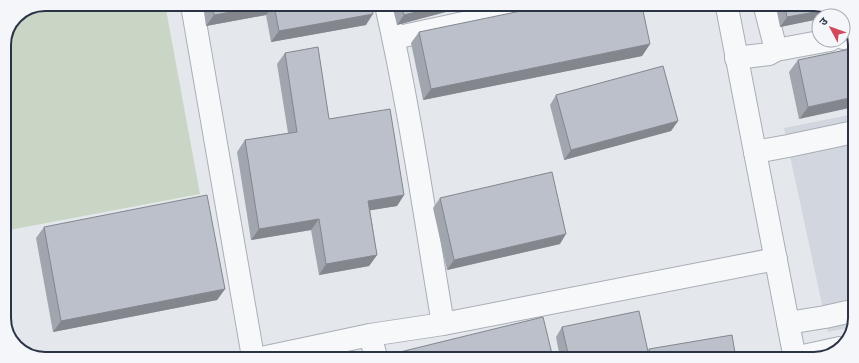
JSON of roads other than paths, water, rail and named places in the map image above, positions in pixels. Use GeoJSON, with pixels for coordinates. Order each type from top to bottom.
{"type":"FeatureCollection","features":[{"type":"Feature","properties":{"kind":"street"},"geometry":{"type":"LineString","coordinates":[[193,11],[252,352]]}},
{"type":"Feature","properties":{"kind":"street"},"geometry":{"type":"LineString","coordinates":[[387,11],[394,38],[443,324]]}},
{"type":"Feature","properties":{"kind":"street"},"geometry":{"type":"LineString","coordinates":[[394,38],[519,11]]}},
{"type":"Feature","properties":{"kind":"street"},"geometry":{"type":"LineString","coordinates":[[728,11],[794,352]]}},
{"type":"Feature","properties":{"kind":"street"},"geometry":{"type":"LineString","coordinates":[[766,11],[776,50]]}},
{"type":"Feature","properties":{"kind":"street"},"geometry":{"type":"LineString","coordinates":[[736,58],[769,54],[776,50],[811,44]]}},
{"type":"Feature","properties":{"kind":"street"},"geometry":{"type":"LineString","coordinates":[[755,152],[848,133]]}},
{"type":"Feature","properties":{"kind":"street"},"geometry":{"type":"LineString","coordinates":[[300,352],[370,335],[443,324],[776,259]]}},
{"type":"Feature","properties":{"kind":"street"},"geometry":{"type":"LineString","coordinates":[[788,323],[848,312]]}},
{"type":"Feature","properties":{"kind":"street"},"geometry":{"type":"LineString","coordinates":[[370,335],[375,352]]}}]}
